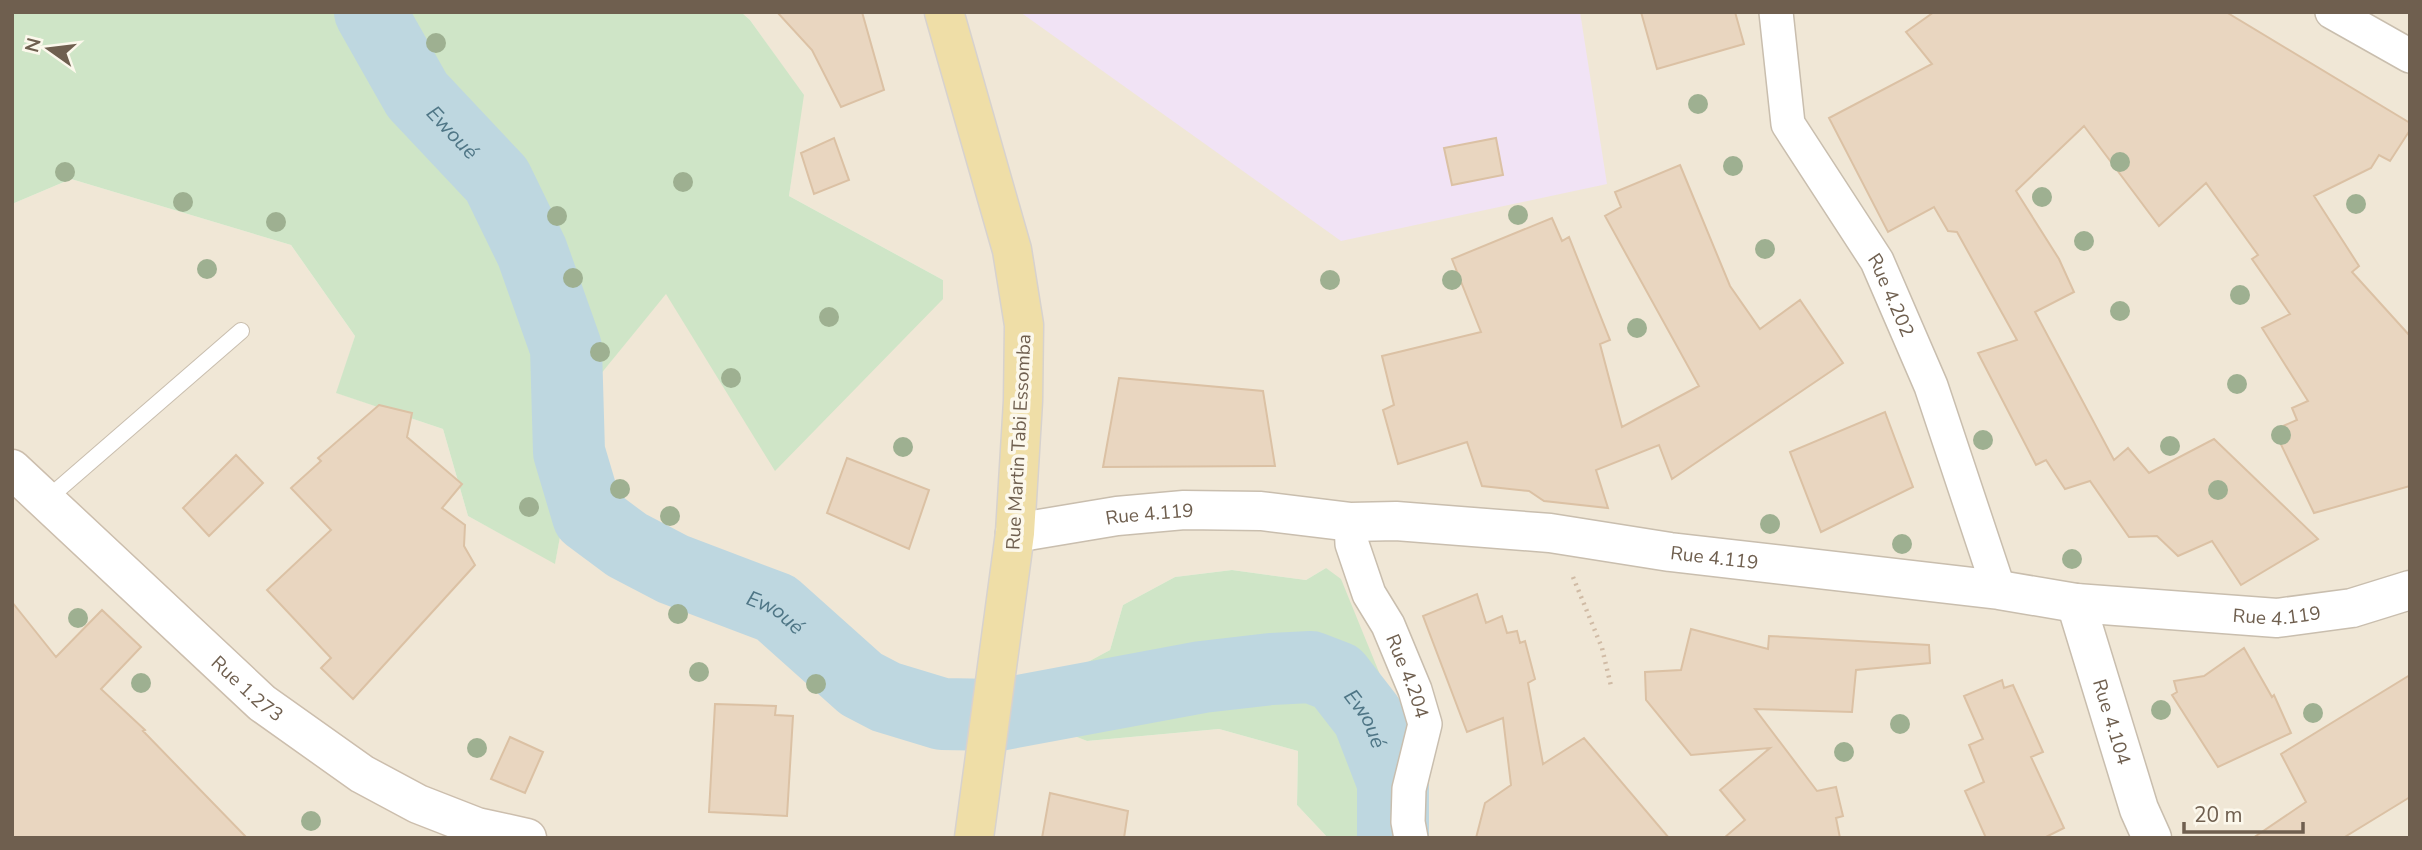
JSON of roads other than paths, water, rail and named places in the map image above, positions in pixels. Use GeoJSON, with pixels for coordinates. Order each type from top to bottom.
{"type":"FeatureCollection","features":[{"type":"Feature","properties":{"kind":"main road","name":"Rue Martin Tabi Essomba"},"geometry":{"type":"LineString","coordinates":[[944,12],[1012,250],[1024,325],[1023,401],[1015,533],[974,838]]}},
{"type":"Feature","properties":{"kind":"street","name":"Rue 4.202"},"geometry":{"type":"LineString","coordinates":[[1776,12],[1788,124],[1877,261],[1931,386],[1999,590]]}},
{"type":"Feature","properties":{"kind":"street"},"geometry":{"type":"LineString","coordinates":[[2332,12],[2410,56]]}},
{"type":"Feature","properties":{"kind":"street","name":"Rue 1.273"},"geometry":{"type":"LineString","coordinates":[[12,469],[262,703],[362,774],[418,804],[477,827],[527,838]]}},
{"type":"Feature","properties":{"kind":"street","name":"Rue 4.119"},"geometry":{"type":"LineString","coordinates":[[1015,533],[1117,516],[1184,510],[1261,511],[1351,522],[1396,521],[1550,533],[1670,552],[1999,590],[2076,603],[2277,618],[2352,608],[2410,590]]}},
{"type":"Feature","properties":{"kind":"street","name":"Rue 4.204"},"geometry":{"type":"LineString","coordinates":[[1351,522],[1352,544],[1369,594],[1388,625],[1426,724],[1409,789],[1408,822],[1411,838]]}},
{"type":"Feature","properties":{"kind":"street","name":"Rue 4.104"},"geometry":{"type":"LineString","coordinates":[[2076,603],[2139,809],[2152,838]]}},
{"type":"Feature","properties":{"kind":"lane"},"geometry":{"type":"LineString","coordinates":[[46,499],[241,331]]}},
{"type":"Feature","properties":{"kind":"waterway","name":"Ewoué"},"geometry":{"type":"LineString","coordinates":[[370,12],[417,95],[497,180],[532,252],[566,348],[569,452],[588,516],[627,545],[673,569],[776,608],[861,684],[886,697],[942,714],[998,715],[1202,677],[1271,669],[1311,667],[1337,677],[1368,717],[1393,782],[1393,838]]}}]}
